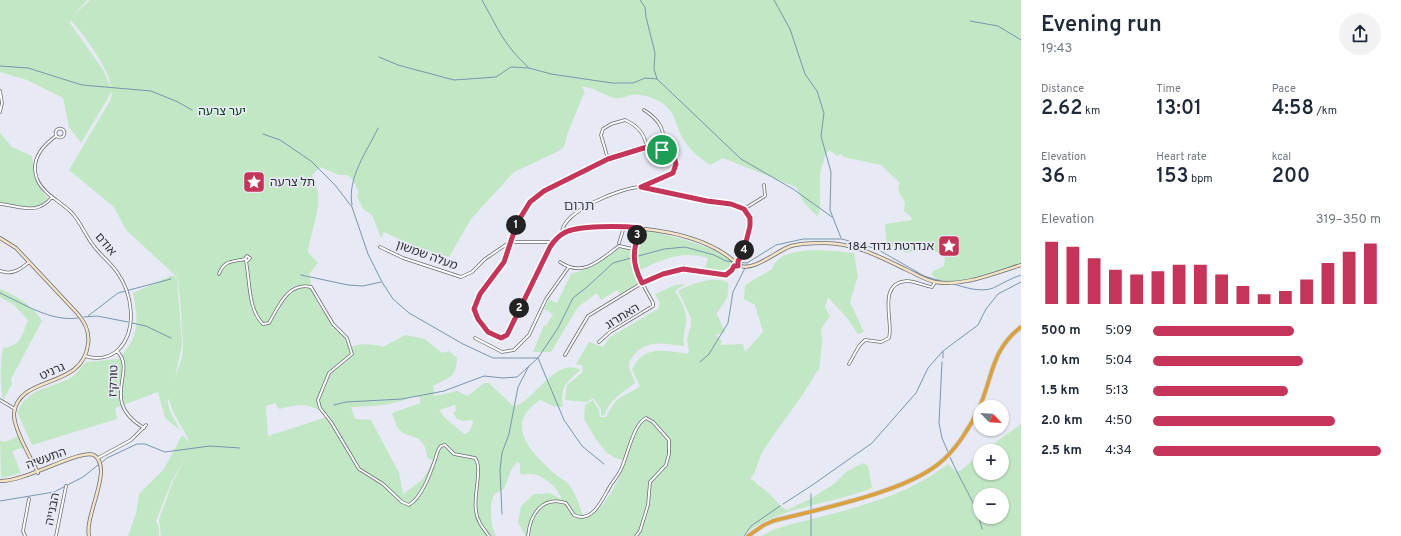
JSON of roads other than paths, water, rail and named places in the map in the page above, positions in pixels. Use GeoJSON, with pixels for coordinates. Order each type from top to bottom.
{"type":"FeatureCollection","features":[{"type":"Feature","properties":{"kind":"highway"},"geometry":{"type":"LineString","coordinates":[[748,536],[764,525],[773,521],[900,485],[936,466],[946,458],[968,426],[979,406],[998,352],[1005,341],[1021,327]]}},
{"type":"Feature","properties":{"kind":"street"},"geometry":{"type":"LineString","coordinates":[[0,91],[2,103],[0,112]]}},
{"type":"Feature","properties":{"kind":"street"},"geometry":{"type":"LineString","coordinates":[[644,110],[656,118],[664,132],[662,150]]}},
{"type":"Feature","properties":{"kind":"street"},"geometry":{"type":"LineString","coordinates":[[608,159],[601,135],[602,129],[611,124],[625,120],[633,123],[641,130],[647,147]]}},
{"type":"Feature","properties":{"kind":"street"},"geometry":{"type":"LineString","coordinates":[[58,129],[64,131],[63,137],[56,136],[58,129]]}},
{"type":"Feature","properties":{"kind":"street","name":"אודם"},"geometry":{"type":"LineString","coordinates":[[56,136],[39,152],[35,168],[40,184],[75,217],[95,247],[118,273],[126,288],[130,306],[130,323],[126,339],[117,351]]}},
{"type":"Feature","properties":{"kind":"street"},"geometry":{"type":"LineString","coordinates":[[562,234],[563,226],[573,214],[614,193],[641,187],[675,170],[676,160],[673,156],[662,150],[647,147],[608,159],[544,191],[530,202],[517,223],[504,262],[480,294],[474,309],[478,319],[488,332],[501,338],[507,335],[553,242],[562,234],[579,229],[624,226],[640,228],[677,236],[709,246],[723,252],[734,261],[738,261]]}},
{"type":"Feature","properties":{"kind":"street"},"geometry":{"type":"LineString","coordinates":[[744,209],[765,196],[764,185]]}},
{"type":"Feature","properties":{"kind":"street"},"geometry":{"type":"LineString","coordinates":[[641,187],[707,201],[731,204],[744,209],[750,218],[750,226],[743,254],[738,261],[738,265]]}},
{"type":"Feature","properties":{"kind":"street"},"geometry":{"type":"LineString","coordinates":[[0,204],[36,209],[45,205],[52,196]]}},
{"type":"Feature","properties":{"kind":"street"},"geometry":{"type":"LineString","coordinates":[[619,243],[624,226]]}},
{"type":"Feature","properties":{"kind":"street"},"geometry":{"type":"LineString","coordinates":[[640,228],[633,249],[634,264],[642,283]]}},
{"type":"Feature","properties":{"kind":"street"},"geometry":{"type":"LineString","coordinates":[[0,238],[15,247],[83,320],[88,336],[85,356],[101,358],[117,351]]}},
{"type":"Feature","properties":{"kind":"street"},"geometry":{"type":"LineString","coordinates":[[510,242],[553,242]]}},
{"type":"Feature","properties":{"kind":"street","name":"מעלה שמשון"},"geometry":{"type":"LineString","coordinates":[[380,247],[407,260],[461,277],[472,272],[485,259],[510,242]]}},
{"type":"Feature","properties":{"kind":"street"},"geometry":{"type":"LineString","coordinates":[[734,266],[738,265],[747,267],[756,265],[777,252],[793,246],[825,243],[853,246],[868,251],[936,282],[978,279],[1021,265]]}},
{"type":"Feature","properties":{"kind":"street"},"geometry":{"type":"LineString","coordinates":[[560,262],[568,268],[574,270],[585,268],[619,246],[633,249]]}},
{"type":"Feature","properties":{"kind":"street"},"geometry":{"type":"LineString","coordinates":[[219,274],[221,267],[227,261],[245,260],[257,318],[263,324],[269,323],[278,306],[291,291],[306,286],[311,288],[333,324],[347,338],[352,354],[332,370],[318,400],[320,408],[331,422],[359,469],[383,484],[402,502],[409,505],[417,498],[423,488],[441,446],[445,445],[454,454],[476,458],[479,466],[476,483],[475,510],[477,518],[489,536]]}},
{"type":"Feature","properties":{"kind":"street"},"geometry":{"type":"LineString","coordinates":[[565,355],[588,316],[642,283],[663,274],[683,269],[726,275],[732,270],[734,261]]}},
{"type":"Feature","properties":{"kind":"street"},"geometry":{"type":"LineString","coordinates":[[0,271],[6,273],[15,272],[29,262]]}},
{"type":"Feature","properties":{"kind":"street"},"geometry":{"type":"LineString","coordinates":[[475,338],[502,352],[514,350],[529,335],[546,299],[568,268]]}},
{"type":"Feature","properties":{"kind":"street"},"geometry":{"type":"LineString","coordinates":[[849,364],[859,346],[865,340],[881,342],[889,338],[891,332],[887,306],[888,297],[895,287],[907,281],[932,287],[936,282]]}},
{"type":"Feature","properties":{"kind":"street","name":"האתרוג"},"geometry":{"type":"LineString","coordinates":[[599,342],[610,332],[653,306],[653,303],[642,283]]}},
{"type":"Feature","properties":{"kind":"street","name":"טורקיז"},"geometry":{"type":"LineString","coordinates":[[117,351],[122,357],[124,365],[120,391],[121,404],[128,416],[144,428]]}},
{"type":"Feature","properties":{"kind":"street","name":"גרניט"},"geometry":{"type":"LineString","coordinates":[[15,409],[21,398],[29,392],[72,372],[85,356]]}},
{"type":"Feature","properties":{"kind":"street"},"geometry":{"type":"LineString","coordinates":[[0,400],[15,409],[15,422],[38,473]]}},
{"type":"Feature","properties":{"kind":"street"},"geometry":{"type":"LineString","coordinates":[[528,536],[533,514],[546,504],[566,503],[574,515],[579,517],[591,513],[597,508],[622,468],[628,448],[643,420],[646,418],[653,422],[669,440],[669,454],[666,465],[650,482],[648,505],[640,531],[636,536]]}},
{"type":"Feature","properties":{"kind":"street"},"geometry":{"type":"LineString","coordinates":[[89,536],[88,524],[101,472],[98,458],[131,440],[146,425]]}},
{"type":"Feature","properties":{"kind":"street","name":"התעשיה"},"geometry":{"type":"LineString","coordinates":[[0,481],[38,473],[81,455],[91,454],[98,458]]}},
{"type":"Feature","properties":{"kind":"street","name":"הבנייה"},"geometry":{"type":"LineString","coordinates":[[56,536],[66,486]]}},
{"type":"Feature","properties":{"kind":"street"},"geometry":{"type":"LineString","coordinates":[[25,536],[23,531],[29,499]]}},
{"type":"Feature","properties":{"kind":"waterway"},"geometry":{"type":"LineString","coordinates":[[482,0],[507,44],[520,60],[529,68]]}},
{"type":"Feature","properties":{"kind":"waterway"},"geometry":{"type":"LineString","coordinates":[[640,0],[645,7],[655,53],[654,69],[657,79]]}},
{"type":"Feature","properties":{"kind":"waterway"},"geometry":{"type":"LineString","coordinates":[[774,0],[790,29],[805,74],[817,91],[824,113],[821,136],[831,172],[830,210],[841,238]]}},
{"type":"Feature","properties":{"kind":"waterway"},"geometry":{"type":"LineString","coordinates":[[970,21],[998,26],[1021,40]]}},
{"type":"Feature","properties":{"kind":"waterway"},"geometry":{"type":"LineString","coordinates":[[379,57],[398,65],[454,80],[496,77],[511,67],[529,68],[551,74],[612,83],[633,83],[645,78],[657,79],[741,159],[793,189],[832,217]]}},
{"type":"Feature","properties":{"kind":"waterway"},"geometry":{"type":"LineString","coordinates":[[0,66],[28,68],[82,85],[151,91],[178,102],[192,110]]}},
{"type":"Feature","properties":{"kind":"waterway"},"geometry":{"type":"LineString","coordinates":[[352,205],[351,195],[355,175],[378,128]]}},
{"type":"Feature","properties":{"kind":"waterway"},"geometry":{"type":"LineString","coordinates":[[263,134],[280,140],[311,161],[335,185],[352,207],[368,254],[382,282],[393,299],[409,313],[463,344],[493,358],[538,358],[564,420],[582,446],[604,464]]}},
{"type":"Feature","properties":{"kind":"waterway"},"geometry":{"type":"LineString","coordinates":[[334,405],[346,402],[402,399],[444,391],[484,376],[503,378],[517,377],[538,358],[558,328],[573,298],[613,263],[664,249],[685,247],[714,255],[726,261],[747,263],[776,245],[803,239],[842,239],[877,249],[924,276],[944,282]]}},
{"type":"Feature","properties":{"kind":"waterway"},"geometry":{"type":"LineString","coordinates":[[700,362],[709,354],[728,323],[733,292],[747,264]]}},
{"type":"Feature","properties":{"kind":"waterway"},"geometry":{"type":"LineString","coordinates":[[301,275],[348,285],[363,286],[381,282]]}},
{"type":"Feature","properties":{"kind":"waterway"},"geometry":{"type":"LineString","coordinates":[[953,284],[983,290],[993,288],[1021,275]]}},
{"type":"Feature","properties":{"kind":"waterway"},"geometry":{"type":"LineString","coordinates":[[88,316],[118,293],[171,279]]}},
{"type":"Feature","properties":{"kind":"waterway"},"geometry":{"type":"LineString","coordinates":[[783,504],[872,443],[916,393],[928,368],[943,351],[978,325],[986,309],[998,294],[1021,282]]}},
{"type":"Feature","properties":{"kind":"waterway"},"geometry":{"type":"LineString","coordinates":[[0,293],[48,315],[68,319],[78,318]]}},
{"type":"Feature","properties":{"kind":"waterway"},"geometry":{"type":"LineString","coordinates":[[84,317],[97,316],[128,322]]}},
{"type":"Feature","properties":{"kind":"waterway"},"geometry":{"type":"LineString","coordinates":[[132,323],[146,326],[171,338]]}},
{"type":"Feature","properties":{"kind":"waterway"},"geometry":{"type":"LineString","coordinates":[[943,352],[943,358]]}},
{"type":"Feature","properties":{"kind":"waterway"},"geometry":{"type":"LineString","coordinates":[[942,362],[939,423],[942,438],[948,452]]}},
{"type":"Feature","properties":{"kind":"waterway"},"geometry":{"type":"LineString","coordinates":[[502,514],[500,470],[502,453],[509,434],[518,387],[529,366]]}},
{"type":"Feature","properties":{"kind":"waterway"},"geometry":{"type":"LineString","coordinates":[[101,463],[107,458],[137,444],[145,444],[165,452],[210,446],[240,448]]}},
{"type":"Feature","properties":{"kind":"waterway"},"geometry":{"type":"LineString","coordinates":[[950,457],[972,502],[980,520],[982,529]]}},
{"type":"Feature","properties":{"kind":"waterway"},"geometry":{"type":"LineString","coordinates":[[0,501],[54,492],[83,477],[98,465]]}},
{"type":"Feature","properties":{"kind":"waterway"},"geometry":{"type":"LineString","coordinates":[[811,494],[811,509]]}},
{"type":"Feature","properties":{"kind":"waterway"},"geometry":{"type":"LineString","coordinates":[[744,536],[751,526],[780,506]]}},
{"type":"Feature","properties":{"kind":"waterway"},"geometry":{"type":"LineString","coordinates":[[811,513],[811,536]]}},
{"type":"Feature","properties":{"kind":"place","name":"תל צרעה"},"geometry":{"type":"Point","coordinates":[254,182]}},
{"type":"Feature","properties":{"kind":"place","name":"אנדרטת גדוד 184"},"geometry":{"type":"Point","coordinates":[949,246]}},
{"type":"Feature","properties":{"kind":"district","name":"תרום"},"geometry":{"type":"Point","coordinates":[579,205]}},
{"type":"Feature","properties":{"kind":"park label","name":"יער צרעה"},"geometry":{"type":"Point","coordinates":[222,111]}}]}
